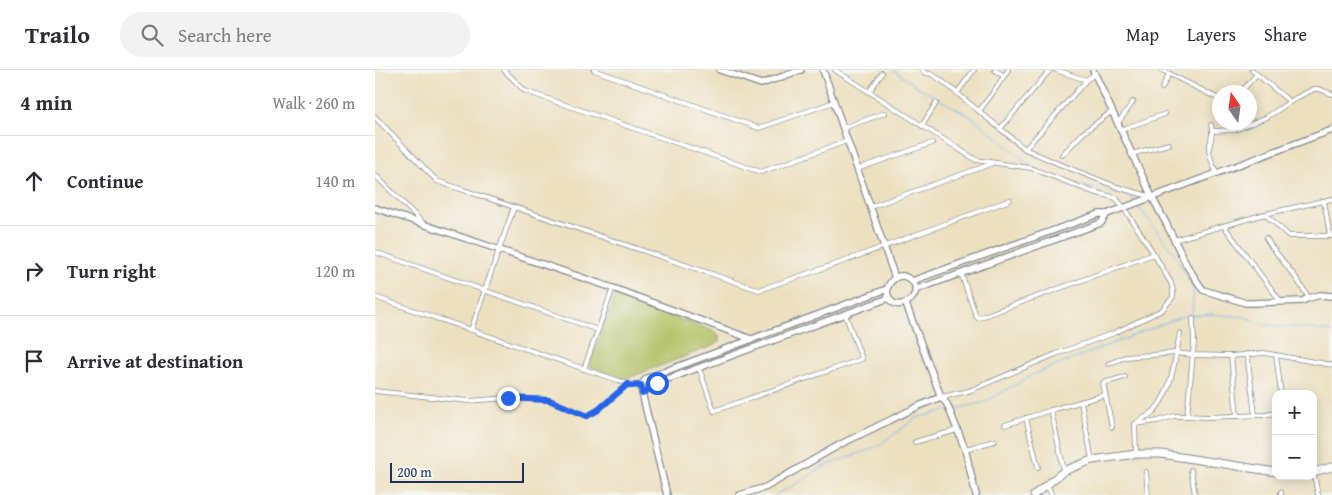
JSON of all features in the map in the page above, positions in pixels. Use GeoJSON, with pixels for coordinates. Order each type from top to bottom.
{"type":"FeatureCollection","features":[{"type":"Feature","properties":{"kind":"highway"},"geometry":{"type":"LineString","coordinates":[[1034,495],[1064,471],[1092,460],[1136,454],[1161,454],[1272,471]]}},
{"type":"Feature","properties":{"kind":"highway"},"geometry":{"type":"LineString","coordinates":[[1317,472],[1332,467]]}},
{"type":"Feature","properties":{"kind":"street"},"geometry":{"type":"LineString","coordinates":[[504,70],[525,91],[761,172],[847,141]]}},
{"type":"Feature","properties":{"kind":"street"},"geometry":{"type":"LineString","coordinates":[[595,70],[759,128],[834,102]]}},
{"type":"Feature","properties":{"kind":"street"},"geometry":{"type":"LineString","coordinates":[[720,70],[761,84],[801,70]]}},
{"type":"Feature","properties":{"kind":"street"},"geometry":{"type":"LineString","coordinates":[[823,70],[895,278]]}},
{"type":"Feature","properties":{"kind":"street"},"geometry":{"type":"LineString","coordinates":[[740,495],[767,487],[841,444],[919,406],[941,397],[969,391],[1056,354],[1114,333],[1162,310],[1173,297],[1171,284],[1116,198],[1090,191],[1031,168],[976,160],[835,70]]}},
{"type":"Feature","properties":{"kind":"street"},"geometry":{"type":"LineString","coordinates":[[922,70],[931,74],[957,93],[1025,149],[1117,186],[1152,197]]}},
{"type":"Feature","properties":{"kind":"street"},"geometry":{"type":"LineString","coordinates":[[957,93],[974,70]]}},
{"type":"Feature","properties":{"kind":"street"},"geometry":{"type":"LineString","coordinates":[[995,70],[1004,76]]}},
{"type":"Feature","properties":{"kind":"street"},"geometry":{"type":"LineString","coordinates":[[979,111],[1007,70]]}},
{"type":"Feature","properties":{"kind":"street"},"geometry":{"type":"LineString","coordinates":[[1000,129],[1050,70]]}},
{"type":"Feature","properties":{"kind":"street"},"geometry":{"type":"LineString","coordinates":[[1056,70],[1086,80]]}},
{"type":"Feature","properties":{"kind":"street"},"geometry":{"type":"LineString","coordinates":[[1162,70],[1212,96]]}},
{"type":"Feature","properties":{"kind":"street"},"geometry":{"type":"LineString","coordinates":[[1251,70],[1291,102]]}},
{"type":"Feature","properties":{"kind":"street"},"geometry":{"type":"LineString","coordinates":[[1025,149],[1094,72],[1152,197],[1187,266],[1203,290],[1245,303],[1301,302],[1320,295],[1332,296]]}},
{"type":"Feature","properties":{"kind":"street"},"geometry":{"type":"LineString","coordinates":[[869,92],[882,73]]}},
{"type":"Feature","properties":{"kind":"street"},"geometry":{"type":"LineString","coordinates":[[1162,88],[1169,74]]}},
{"type":"Feature","properties":{"kind":"street"},"geometry":{"type":"LineString","coordinates":[[1247,85],[1256,75]]}},
{"type":"Feature","properties":{"kind":"street"},"geometry":{"type":"LineString","coordinates":[[1213,131],[1235,130],[1267,117],[1314,89],[1332,94]]}},
{"type":"Feature","properties":{"kind":"street"},"geometry":{"type":"LineString","coordinates":[[1119,127],[1133,102]]}},
{"type":"Feature","properties":{"kind":"street"},"geometry":{"type":"LineString","coordinates":[[922,126],[936,103]]}},
{"type":"Feature","properties":{"kind":"street"},"geometry":{"type":"LineString","coordinates":[[1062,155],[1083,133],[1111,112]]}},
{"type":"Feature","properties":{"kind":"street"},"geometry":{"type":"LineString","coordinates":[[843,128],[885,114]]}},
{"type":"Feature","properties":{"kind":"street"},"geometry":{"type":"LineString","coordinates":[[1119,127],[1165,114]]}},
{"type":"Feature","properties":{"kind":"street"},"geometry":{"type":"LineString","coordinates":[[375,117],[437,181],[759,290],[1010,200]]}},
{"type":"Feature","properties":{"kind":"street"},"geometry":{"type":"LineString","coordinates":[[1211,124],[1213,131],[1209,150],[1217,174]]}},
{"type":"Feature","properties":{"kind":"street"},"geometry":{"type":"LineString","coordinates":[[912,281],[1099,214],[1107,214],[1124,208],[1332,130]]}},
{"type":"Feature","properties":{"kind":"street"},"geometry":{"type":"LineString","coordinates":[[857,169],[932,143]]}},
{"type":"Feature","properties":{"kind":"street"},"geometry":{"type":"LineString","coordinates":[[1131,154],[1169,144]]}},
{"type":"Feature","properties":{"kind":"street"},"geometry":{"type":"LineString","coordinates":[[870,206],[993,163]]}},
{"type":"Feature","properties":{"kind":"street"},"geometry":{"type":"LineString","coordinates":[[375,175],[424,225]]}},
{"type":"Feature","properties":{"kind":"street"},"geometry":{"type":"LineString","coordinates":[[1174,240],[1265,214],[1332,199]]}},
{"type":"Feature","properties":{"kind":"street"},"geometry":{"type":"LineString","coordinates":[[1265,214],[1289,236],[1331,236],[1324,201]]}},
{"type":"Feature","properties":{"kind":"street"},"geometry":{"type":"LineString","coordinates":[[471,330],[514,207]]}},
{"type":"Feature","properties":{"kind":"street"},"geometry":{"type":"LineString","coordinates":[[375,208],[613,288],[751,339]]}},
{"type":"Feature","properties":{"kind":"street"},"geometry":{"type":"LineString","coordinates":[[915,290],[1101,223],[1107,214]]}},
{"type":"Feature","properties":{"kind":"street"},"geometry":{"type":"LineString","coordinates":[[1224,226],[1282,302]]}},
{"type":"Feature","properties":{"kind":"street"},"geometry":{"type":"LineString","coordinates":[[1266,238],[1309,298]]}},
{"type":"Feature","properties":{"kind":"street"},"geometry":{"type":"LineString","coordinates":[[375,252],[598,330]]}},
{"type":"Feature","properties":{"kind":"street"},"geometry":{"type":"LineString","coordinates":[[961,273],[978,318],[1153,254]]}},
{"type":"Feature","properties":{"kind":"street"},"geometry":{"type":"LineString","coordinates":[[904,277],[912,281],[915,290],[913,298],[906,304],[896,304],[889,298],[888,284],[895,278],[904,277]]}},
{"type":"Feature","properties":{"kind":"street"},"geometry":{"type":"LineString","coordinates":[[584,369],[613,288]]}},
{"type":"Feature","properties":{"kind":"street"},"geometry":{"type":"LineString","coordinates":[[375,296],[631,386],[641,385],[647,378],[887,289]]}},
{"type":"Feature","properties":{"kind":"street"},"geometry":{"type":"LineString","coordinates":[[642,394],[657,383],[889,298]]}},
{"type":"Feature","properties":{"kind":"street"},"geometry":{"type":"LineString","coordinates":[[906,304],[941,397],[947,404],[965,449],[975,495]]}},
{"type":"Feature","properties":{"kind":"street"},"geometry":{"type":"LineString","coordinates":[[699,368],[715,411],[863,358],[845,314]]}},
{"type":"Feature","properties":{"kind":"street"},"geometry":{"type":"LineString","coordinates":[[1187,416],[1194,343],[1193,319]]}},
{"type":"Feature","properties":{"kind":"street"},"geometry":{"type":"LineString","coordinates":[[1135,424],[1153,413],[1165,396],[1180,332]]}},
{"type":"Feature","properties":{"kind":"street"},"geometry":{"type":"LineString","coordinates":[[1108,364],[1125,357],[1176,353],[1231,356],[1264,353],[1332,364]]}},
{"type":"Feature","properties":{"kind":"street"},"geometry":{"type":"LineString","coordinates":[[1247,354],[1255,415]]}},
{"type":"Feature","properties":{"kind":"street"},"geometry":{"type":"LineString","coordinates":[[1276,355],[1280,390]]}},
{"type":"Feature","properties":{"kind":"street"},"geometry":{"type":"LineString","coordinates":[[1231,356],[1237,416]]}},
{"type":"Feature","properties":{"kind":"street"},"geometry":{"type":"LineString","coordinates":[[1112,427],[1103,383],[1125,377]]}},
{"type":"Feature","properties":{"kind":"street"},"geometry":{"type":"LineString","coordinates":[[375,391],[468,401],[508,398],[549,400],[587,416],[598,410],[628,384]]}},
{"type":"Feature","properties":{"kind":"street"},"geometry":{"type":"LineString","coordinates":[[641,385],[667,495]]}},
{"type":"Feature","properties":{"kind":"street"},"geometry":{"type":"LineString","coordinates":[[1005,425],[1105,395]]}},
{"type":"Feature","properties":{"kind":"street"},"geometry":{"type":"LineString","coordinates":[[1081,402],[1092,460]]}},
{"type":"Feature","properties":{"kind":"street"},"geometry":{"type":"LineString","coordinates":[[1051,410],[1064,471]]}},
{"type":"Feature","properties":{"kind":"street"},"geometry":{"type":"LineString","coordinates":[[1135,424],[1158,421],[1174,416],[1206,417],[1272,413]]}},
{"type":"Feature","properties":{"kind":"street"},"geometry":{"type":"LineString","coordinates":[[1026,418],[1037,467]]}},
{"type":"Feature","properties":{"kind":"street"},"geometry":{"type":"LineString","coordinates":[[1135,424],[1136,454]]}},
{"type":"Feature","properties":{"kind":"street"},"geometry":{"type":"LineString","coordinates":[[915,442],[956,428]]}},
{"type":"Feature","properties":{"kind":"street"},"geometry":{"type":"LineString","coordinates":[[965,449],[995,441]]}},
{"type":"Feature","properties":{"kind":"street"},"geometry":{"type":"LineString","coordinates":[[1191,470],[1195,495]]}},
{"type":"Feature","properties":{"kind":"street"},"geometry":{"type":"LineString","coordinates":[[1146,472],[1148,495]]}},
{"type":"Feature","properties":{"kind":"street"},"geometry":{"type":"LineString","coordinates":[[1315,480],[1318,495]]}},
{"type":"Feature","properties":{"kind":"street"},"geometry":{"type":"LineString","coordinates":[[1046,486],[1051,495]]}},
{"type":"Feature","properties":{"kind":"green space"},"geometry":{"type":"Polygon","coordinates":[[[615,296],[716,332],[719,342],[625,379],[589,366],[615,296]]]}},
{"type":"Feature","properties":{"kind":"waterway"},"geometry":{"type":"LineString","coordinates":[[893,70],[916,86],[973,118],[1032,166]]}},
{"type":"Feature","properties":{"kind":"waterway"},"geometry":{"type":"LineString","coordinates":[[1075,183],[1130,196],[1134,201]]}},
{"type":"Feature","properties":{"kind":"waterway"},"geometry":{"type":"LineString","coordinates":[[1138,206],[1174,253],[1194,290],[1192,315]]}},
{"type":"Feature","properties":{"kind":"waterway"},"geometry":{"type":"LineString","coordinates":[[952,410],[985,402],[1032,375],[1183,316],[1211,314],[1245,317],[1265,325],[1332,332]]}},
{"type":"Feature","properties":{"kind":"waterway"},"geometry":{"type":"LineString","coordinates":[[775,495],[823,467],[878,446],[916,418],[948,410]]}},
{"type":"Feature","properties":{"kind":"route"},"geometry":{"type":"LineString","coordinates":[[508,398],[549,400],[587,416],[598,410],[628,384],[631,386],[641,385],[642,394],[657,383]]}}]}
